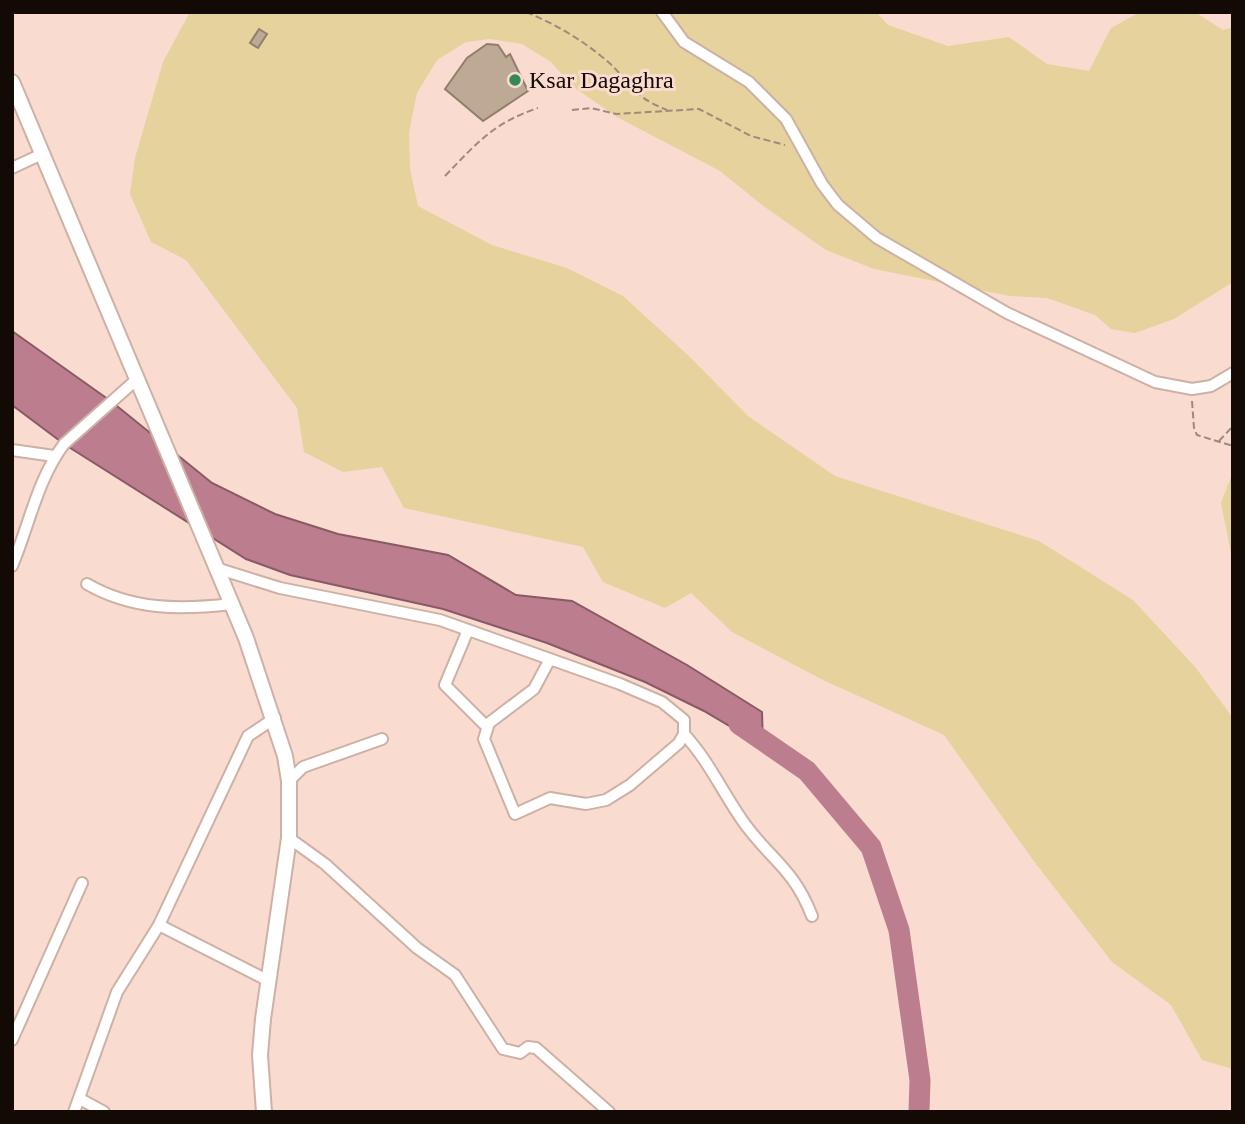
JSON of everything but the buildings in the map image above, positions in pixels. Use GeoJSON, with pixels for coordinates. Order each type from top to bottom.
{"type":"FeatureCollection","features":[{"type":"Feature","properties":{"kind":"street"},"geometry":{"type":"LineString","coordinates":[[662,12],[684,42],[749,82],[786,119],[838,205],[877,238],[1007,313],[1155,382],[1192,389],[1211,386],[1233,373]]}},
{"type":"Feature","properties":{"kind":"street"},"geometry":{"type":"LineString","coordinates":[[12,82],[78,233],[159,436],[231,604],[275,718],[289,781],[289,838],[260,1055],[264,1112]]}},
{"type":"Feature","properties":{"kind":"street"},"geometry":{"type":"LineString","coordinates":[[12,168],[42,155]]}},
{"type":"Feature","properties":{"kind":"street"},"geometry":{"type":"LineString","coordinates":[[12,566],[33,504],[54,456],[136,380]]}},
{"type":"Feature","properties":{"kind":"street"},"geometry":{"type":"LineString","coordinates":[[12,450],[54,456]]}},
{"type":"Feature","properties":{"kind":"street"},"geometry":{"type":"LineString","coordinates":[[216,568],[280,588],[420,613],[550,659],[662,702],[684,720],[684,734],[679,743],[630,785],[606,800],[586,804],[550,798],[515,814],[484,740],[487,727],[534,689],[550,659]]}},
{"type":"Feature","properties":{"kind":"street"},"geometry":{"type":"LineString","coordinates":[[87,584],[111,598],[131,603],[200,608],[231,604]]}},
{"type":"Feature","properties":{"kind":"street"},"geometry":{"type":"LineString","coordinates":[[468,630],[445,685],[487,727]]}},
{"type":"Feature","properties":{"kind":"street"},"geometry":{"type":"LineString","coordinates":[[74,1112],[117,992],[159,925],[248,736],[275,718]]}},
{"type":"Feature","properties":{"kind":"street"},"geometry":{"type":"LineString","coordinates":[[684,734],[701,752],[757,841],[795,879],[812,916]]}},
{"type":"Feature","properties":{"kind":"street"},"geometry":{"type":"LineString","coordinates":[[289,781],[303,767],[382,739]]}},
{"type":"Feature","properties":{"kind":"street"},"geometry":{"type":"LineString","coordinates":[[289,838],[325,864],[417,948],[455,975],[503,1049],[510,1053],[520,1053],[528,1047],[536,1048],[609,1112]]}},
{"type":"Feature","properties":{"kind":"street"},"geometry":{"type":"LineString","coordinates":[[12,1040],[82,883]]}},
{"type":"Feature","properties":{"kind":"street"},"geometry":{"type":"LineString","coordinates":[[159,925],[269,981]]}},
{"type":"Feature","properties":{"kind":"street"},"geometry":{"type":"LineString","coordinates":[[80,1099],[104,1112]]}},
{"type":"Feature","properties":{"kind":"path"},"geometry":{"type":"LineString","coordinates":[[526,12],[569,34],[603,57],[631,91],[649,104],[669,111]]}},
{"type":"Feature","properties":{"kind":"path"},"geometry":{"type":"LineString","coordinates":[[445,176],[497,126],[508,118],[538,108]]}},
{"type":"Feature","properties":{"kind":"path"},"geometry":{"type":"LineString","coordinates":[[572,110],[591,108],[616,114],[699,109],[762,140],[800,146]]}},
{"type":"Feature","properties":{"kind":"path"},"geometry":{"type":"LineString","coordinates":[[1192,389],[1194,428],[1197,435],[1233,446]]}},
{"type":"Feature","properties":{"kind":"path"},"geometry":{"type":"LineString","coordinates":[[1218,442],[1233,426]]}},
{"type":"Feature","properties":{"kind":"shaded area"},"geometry":{"type":"Polygon","coordinates":[[[190,12],[876,12],[888,25],[948,46],[1009,37],[1047,64],[1089,71],[1111,28],[1140,12],[1195,12],[1223,30],[1233,27],[1233,282],[1174,319],[1135,333],[1111,329],[1095,315],[1047,298],[1010,296],[874,269],[826,250],[762,205],[720,171],[617,117],[572,86],[551,62],[522,44],[490,39],[466,42],[437,60],[417,93],[409,132],[410,169],[418,206],[492,245],[567,268],[623,296],[691,358],[748,416],[835,476],[1039,541],[1133,600],[1196,668],[1233,718],[1233,1069],[1202,1060],[1171,1005],[1112,962],[1033,860],[944,735],[823,680],[732,632],[691,593],[665,608],[603,582],[583,547],[404,508],[382,467],[343,472],[304,452],[297,408],[186,260],[151,242],[130,194],[135,158],[163,62],[190,12]]]}},
{"type":"Feature","properties":{"kind":"shaded area"},"geometry":{"type":"Polygon","coordinates":[[[12,331],[112,402],[212,483],[275,514],[338,534],[448,555],[516,595],[572,601],[687,665],[762,712],[763,746],[704,711],[645,682],[547,643],[443,609],[290,575],[246,559],[64,444],[12,405],[12,331]]]}},
{"type":"Feature","properties":{"kind":"shaded area"},"geometry":{"type":"Polygon","coordinates":[[[1233,472],[1233,563],[1221,503],[1233,472]]]}},
{"type":"Feature","properties":{"kind":"waterway"},"geometry":{"type":"LineString","coordinates":[[739,724],[807,771],[871,847],[899,930],[920,1080],[919,1112]]}},
{"type":"Feature","properties":{"kind":"place","name":"Ksar Dagaghra"},"geometry":{"type":"Point","coordinates":[515,80]}}]}
